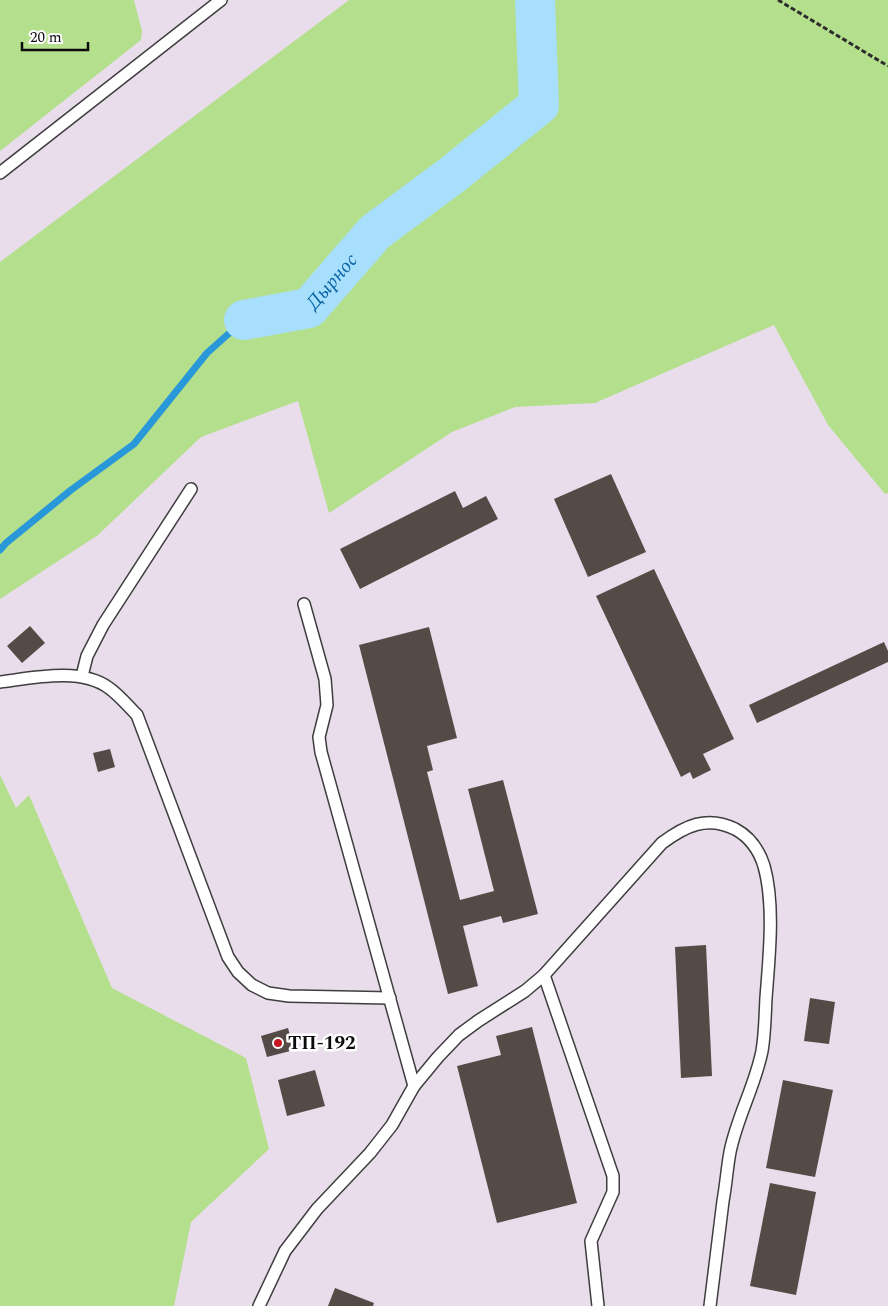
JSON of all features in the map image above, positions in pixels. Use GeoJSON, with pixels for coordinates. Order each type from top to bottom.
{"type":"FeatureCollection","features":[{"type":"Feature","properties":{"kind":"lane"},"geometry":{"type":"LineString","coordinates":[[0,173],[222,0]]}},
{"type":"Feature","properties":{"kind":"lane"},"geometry":{"type":"LineString","coordinates":[[82,676],[87,656],[103,626],[191,489]]}},
{"type":"Feature","properties":{"kind":"lane"},"geometry":{"type":"LineString","coordinates":[[304,604],[325,679],[327,705],[321,724],[321,752],[414,1086]]}},
{"type":"Feature","properties":{"kind":"lane"},"geometry":{"type":"LineString","coordinates":[[0,682],[55,675],[82,676],[108,687],[136,715],[228,957],[238,972],[252,985],[268,993],[289,996],[390,998]]}},
{"type":"Feature","properties":{"kind":"lane"},"geometry":{"type":"LineString","coordinates":[[259,1306],[285,1250],[317,1210],[370,1153],[392,1125],[414,1086],[438,1057],[478,1020],[526,991],[544,975],[662,843],[677,832],[693,824],[710,822],[728,825],[747,835],[757,849],[764,866],[768,887],[770,947],[762,1052],[737,1125],[730,1153],[710,1306]]}},
{"type":"Feature","properties":{"kind":"lane"},"geometry":{"type":"LineString","coordinates":[[544,975],[613,1176],[613,1192],[591,1241],[598,1306]]}},
{"type":"Feature","properties":{"kind":"path"},"geometry":{"type":"LineString","coordinates":[[778,0],[888,66]]}},
{"type":"Feature","properties":{"kind":"shaded area"},"geometry":{"type":"Polygon","coordinates":[[[0,0],[888,0],[888,1306],[0,1306],[0,0]]]}},
{"type":"Feature","properties":{"kind":"green space"},"geometry":{"type":"Polygon","coordinates":[[[0,0],[134,0],[142,31],[141,40],[0,151],[0,0]]]}},
{"type":"Feature","properties":{"kind":"green space"},"geometry":{"type":"Polygon","coordinates":[[[349,0],[888,0],[888,493],[885,494],[828,425],[774,325],[595,403],[515,407],[452,432],[329,513],[298,401],[201,437],[98,535],[0,599],[0,262],[349,0]]]}},
{"type":"Feature","properties":{"kind":"green space"},"geometry":{"type":"Polygon","coordinates":[[[0,775],[16,808],[29,795],[112,988],[246,1058],[269,1149],[191,1222],[174,1306],[0,1306],[0,775]]]}},
{"type":"Feature","properties":{"kind":"building"},"geometry":{"type":"Polygon","coordinates":[[[611,474],[646,552],[588,577],[554,499],[611,474]]]}},
{"type":"Feature","properties":{"kind":"building"},"geometry":{"type":"Polygon","coordinates":[[[455,491],[463,508],[486,496],[498,519],[360,589],[340,549],[455,491]]]}},
{"type":"Feature","properties":{"kind":"building"},"geometry":{"type":"Polygon","coordinates":[[[654,569],[734,739],[703,754],[711,770],[693,779],[690,772],[681,777],[596,596],[654,569]]]}},
{"type":"Feature","properties":{"kind":"building"},"geometry":{"type":"Polygon","coordinates":[[[30,626],[45,643],[22,663],[7,646],[30,626]]]}},
{"type":"Feature","properties":{"kind":"building"},"geometry":{"type":"Polygon","coordinates":[[[429,627],[457,738],[427,746],[433,770],[427,772],[460,900],[494,891],[468,789],[503,780],[538,914],[503,923],[501,916],[463,926],[478,986],[448,994],[359,645],[429,627]]]}},
{"type":"Feature","properties":{"kind":"building"},"geometry":{"type":"Polygon","coordinates":[[[884,642],[888,651],[888,662],[757,723],[749,705],[884,642]]]}},
{"type":"Feature","properties":{"kind":"building"},"geometry":{"type":"Polygon","coordinates":[[[110,749],[115,767],[98,772],[93,753],[110,749]]]}},
{"type":"Feature","properties":{"kind":"building"},"geometry":{"type":"Polygon","coordinates":[[[706,945],[712,1076],[681,1078],[675,947],[706,945]]]}},
{"type":"Feature","properties":{"kind":"building"},"geometry":{"type":"Polygon","coordinates":[[[810,998],[835,1002],[829,1044],[804,1041],[810,998]]]}},
{"type":"Feature","properties":{"kind":"building"},"geometry":{"type":"Polygon","coordinates":[[[532,1027],[577,1203],[497,1223],[457,1066],[501,1055],[496,1036],[532,1027]]]}},
{"type":"Feature","properties":{"kind":"building","name":"ТП-192"},"geometry":{"type":"Polygon","coordinates":[[[288,1028],[294,1050],[267,1057],[261,1036],[288,1028]]]}},
{"type":"Feature","properties":{"kind":"building"},"geometry":{"type":"Polygon","coordinates":[[[315,1070],[325,1106],[287,1116],[278,1080],[315,1070]]]}},
{"type":"Feature","properties":{"kind":"building"},"geometry":{"type":"Polygon","coordinates":[[[783,1080],[833,1090],[815,1177],[766,1168],[783,1080]]]}},
{"type":"Feature","properties":{"kind":"building"},"geometry":{"type":"Polygon","coordinates":[[[770,1183],[816,1192],[796,1295],[750,1286],[770,1183]]]}},
{"type":"Feature","properties":{"kind":"building"},"geometry":{"type":"Polygon","coordinates":[[[335,1288],[374,1303],[373,1306],[328,1306],[335,1288]]]}},
{"type":"Feature","properties":{"kind":"waterway","name":"Дырнос"},"geometry":{"type":"LineString","coordinates":[[244,320],[309,308],[375,232],[452,175],[539,105],[535,0]]}},
{"type":"Feature","properties":{"kind":"waterway","name":"Дырнос"},"geometry":{"type":"LineString","coordinates":[[0,550],[71,490],[134,444],[207,353],[244,320]]}},
{"type":"Feature","properties":{"kind":"place","name":"ТП-192"},"geometry":{"type":"Point","coordinates":[278,1043]}}]}
